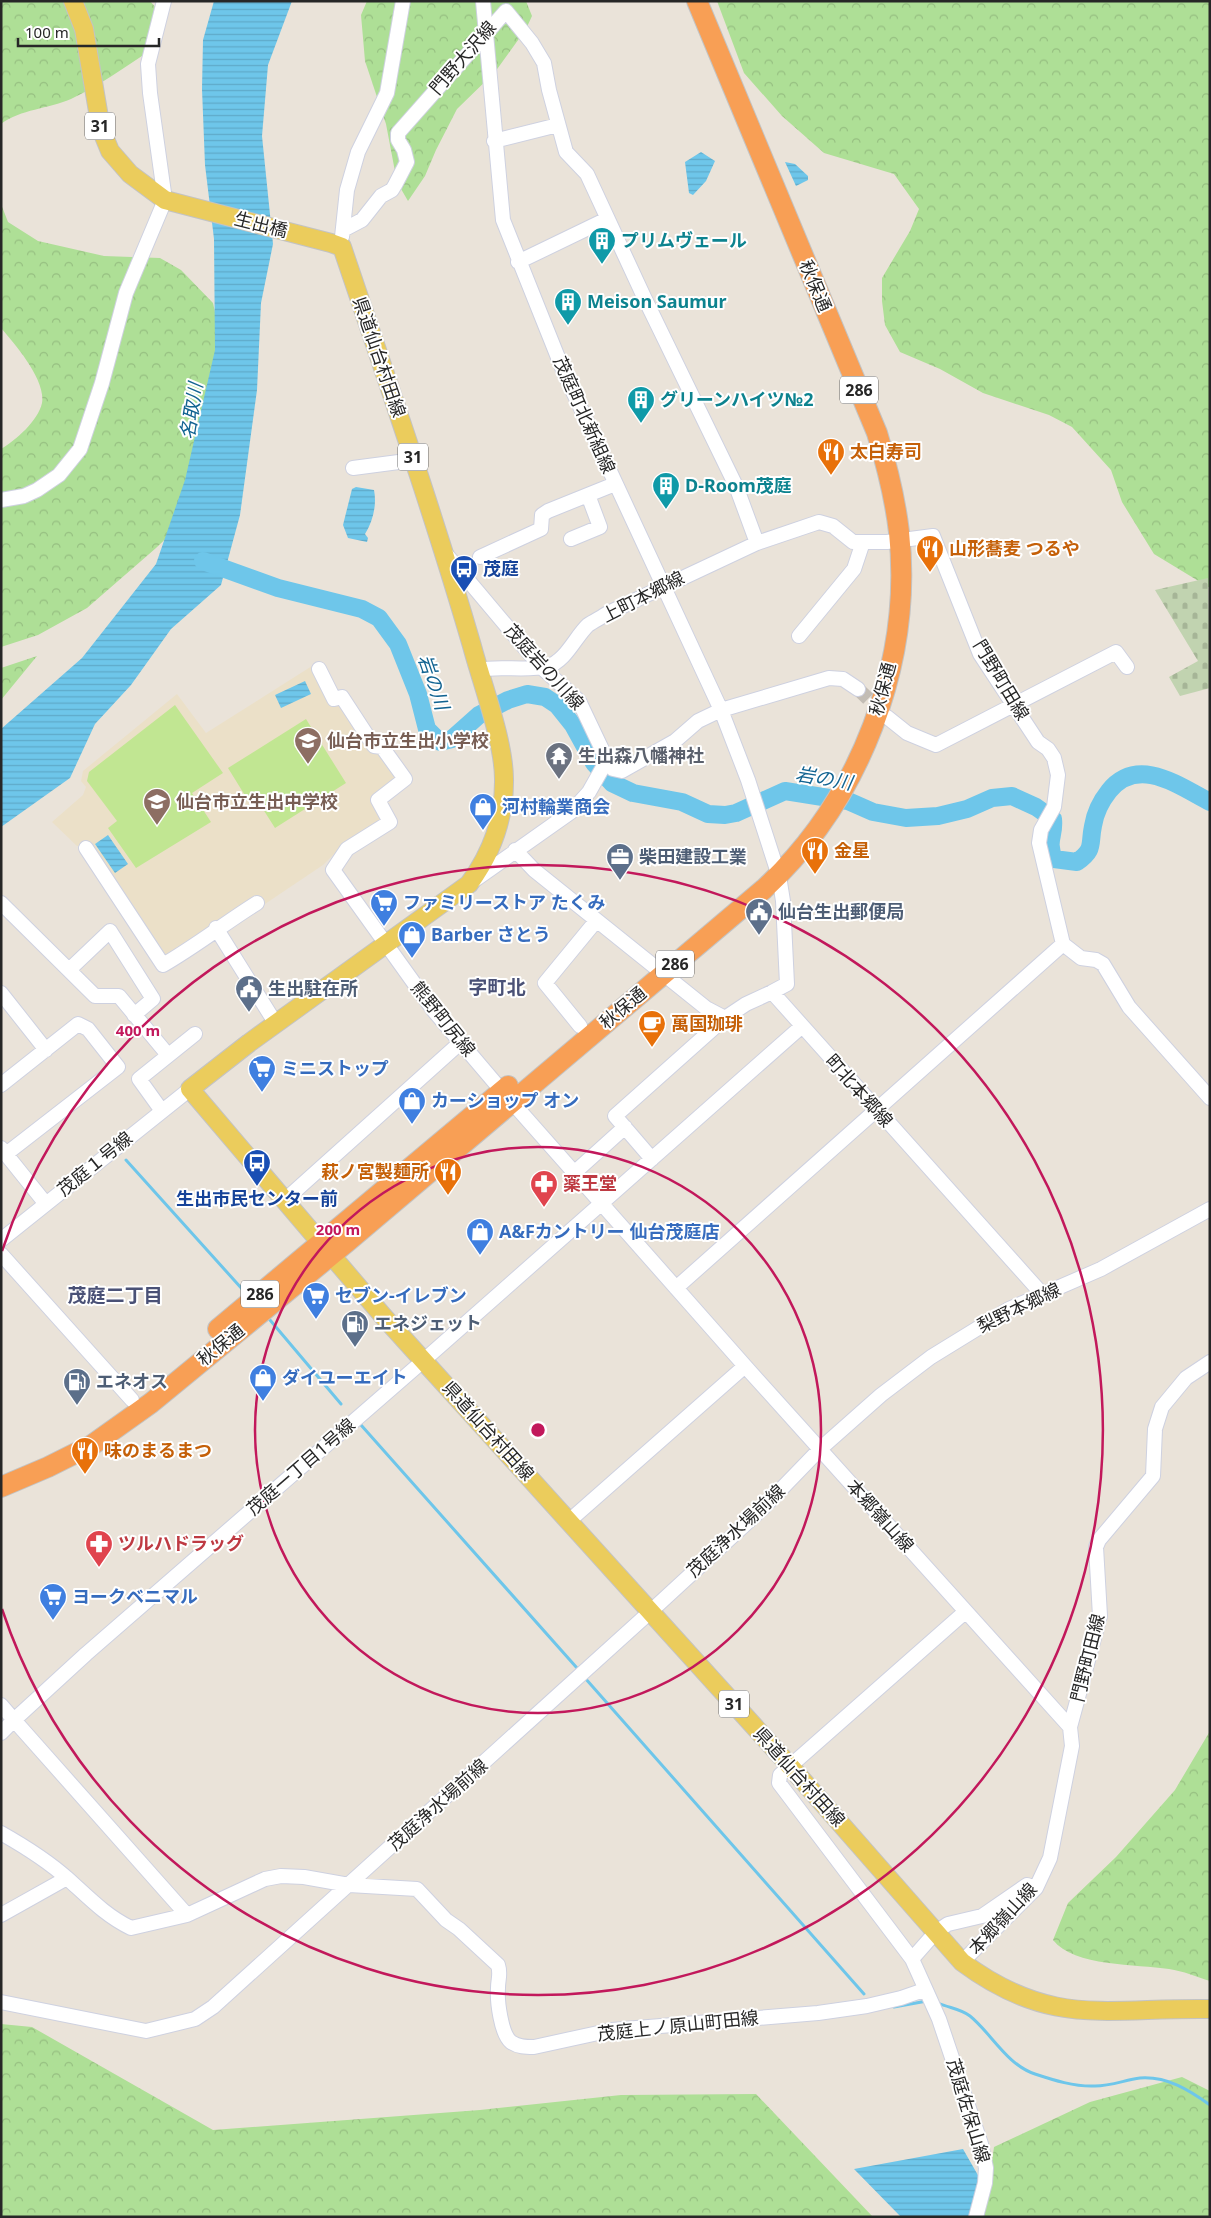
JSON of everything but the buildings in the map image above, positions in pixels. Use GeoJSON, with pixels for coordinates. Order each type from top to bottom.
{"type":"FeatureCollection","features":[{"type":"Feature","properties":{"kind":"highway","name":"秋保通"},"geometry":{"type":"LineString","coordinates":[[684,1],[850,398],[872,455],[893,542]]}},
{"type":"Feature","properties":{"kind":"highway","name":"秋保通"},"geometry":{"type":"LineString","coordinates":[[1,1487],[70,1457],[116,1429],[326,1249],[659,969],[741,893],[777,869],[798,835],[821,812],[863,750],[884,692],[892,655],[899,606],[893,542],[893,494],[877,433],[697,1]]}},
{"type":"Feature","properties":{"kind":"highway","name":"秋保通"},"geometry":{"type":"LineString","coordinates":[[507,1096],[580,1026],[659,969]]}},
{"type":"Feature","properties":{"kind":"highway","name":"秋保通"},"geometry":{"type":"LineString","coordinates":[[1,1474],[21,1467],[74,1440],[132,1400],[326,1249]]}},
{"type":"Feature","properties":{"kind":"main road","name":"31"},"geometry":{"type":"LineString","coordinates":[[73,1],[84,29],[101,129],[110,151],[130,174],[165,200]]}},
{"type":"Feature","properties":{"kind":"main road","name":"生出橋"},"geometry":{"type":"LineString","coordinates":[[165,200],[192,208],[339,240]]}},
{"type":"Feature","properties":{"kind":"main road","name":"県道仙台村田線"},"geometry":{"type":"LineString","coordinates":[[339,240],[445,553],[480,675]]}},
{"type":"Feature","properties":{"kind":"main road","name":"31"},"geometry":{"type":"LineString","coordinates":[[190,1089],[469,884],[491,849],[500,819],[504,781],[493,722],[480,675]]}},
{"type":"Feature","properties":{"kind":"main road","name":"県道仙台村田線"},"geometry":{"type":"LineString","coordinates":[[190,1089],[423,1361],[790,1766],[962,1962],[986,1980],[1014,1995],[1048,2006],[1076,2011],[1113,2012],[1210,2009]]}},
{"type":"Feature","properties":{"kind":"street"},"geometry":{"type":"LineString","coordinates":[[1,500],[24,496],[37,490],[59,475],[80,449],[102,383],[126,293],[165,200],[150,93],[148,64],[164,1]]}},
{"type":"Feature","properties":{"kind":"street"},"geometry":{"type":"LineString","coordinates":[[339,240],[347,190],[358,152],[387,92],[403,1]]}},
{"type":"Feature","properties":{"kind":"street","name":"茂庭町北新組線"},"geometry":{"type":"LineString","coordinates":[[483,1],[494,140],[503,220],[518,262],[563,370],[721,710],[748,780],[777,869],[783,901],[788,984],[772,992]]}},
{"type":"Feature","properties":{"kind":"street","name":"門野大沢線"},"geometry":{"type":"LineString","coordinates":[[339,240],[362,220],[381,196],[392,190],[407,162],[404,150],[398,140],[398,133],[510,6],[544,63],[566,152],[587,174],[736,486],[758,543]]}},
{"type":"Feature","properties":{"kind":"street"},"geometry":{"type":"LineString","coordinates":[[494,140],[558,125]]}},
{"type":"Feature","properties":{"kind":"street"},"geometry":{"type":"LineString","coordinates":[[518,262],[607,219]]}},
{"type":"Feature","properties":{"kind":"street"},"geometry":{"type":"LineString","coordinates":[[353,468],[414,460]]}},
{"type":"Feature","properties":{"kind":"street"},"geometry":{"type":"LineString","coordinates":[[480,558],[541,529],[542,516],[548,511],[615,484]]}},
{"type":"Feature","properties":{"kind":"street"},"geometry":{"type":"LineString","coordinates":[[571,539],[600,528],[588,495]]}},
{"type":"Feature","properties":{"kind":"street"},"geometry":{"type":"LineString","coordinates":[[758,543],[819,522],[833,526],[853,542],[893,542]]}},
{"type":"Feature","properties":{"kind":"street","name":"門野町田線"},"geometry":{"type":"LineString","coordinates":[[893,542],[932,536],[980,654],[1015,704],[1038,742],[1048,749],[1058,767],[1054,807],[1040,836],[1040,853],[1063,944]]}},
{"type":"Feature","properties":{"kind":"street"},"geometry":{"type":"LineString","coordinates":[[799,636],[854,569],[863,542]]}},
{"type":"Feature","properties":{"kind":"street","name":"上町本郷線"},"geometry":{"type":"LineString","coordinates":[[541,666],[549,666],[572,647],[588,626],[608,613],[663,585],[758,543]]}},
{"type":"Feature","properties":{"kind":"street","name":"茂庭岩の川線"},"geometry":{"type":"LineString","coordinates":[[445,553],[541,666],[579,701],[605,763]]}},
{"type":"Feature","properties":{"kind":"street"},"geometry":{"type":"LineString","coordinates":[[887,717],[906,732],[936,745],[1116,652],[1127,668]]}},
{"type":"Feature","properties":{"kind":"street"},"geometry":{"type":"LineString","coordinates":[[480,675],[495,666],[541,666]]}},
{"type":"Feature","properties":{"kind":"street","name":"熊野町尻線"},"geometry":{"type":"LineString","coordinates":[[319,669],[334,699],[342,697],[374,746],[382,747],[405,779],[378,800],[390,822],[347,849],[333,870],[434,1011],[507,1096]]}},
{"type":"Feature","properties":{"kind":"street"},"geometry":{"type":"LineString","coordinates":[[469,884],[571,812],[590,792],[605,763],[613,769],[622,771],[675,741],[698,721],[721,710],[829,678],[844,680],[858,689]]}},
{"type":"Feature","properties":{"kind":"street"},"geometry":{"type":"LineString","coordinates":[[86,848],[163,965],[194,947],[216,928],[257,903]]}},
{"type":"Feature","properties":{"kind":"street"},"geometry":{"type":"LineString","coordinates":[[516,850],[534,870],[596,921],[706,1008],[725,1018]]}},
{"type":"Feature","properties":{"kind":"street"},"geometry":{"type":"LineString","coordinates":[[1,903],[70,969],[95,996],[119,996],[168,1055]]}},
{"type":"Feature","properties":{"kind":"street"},"geometry":{"type":"LineString","coordinates":[[580,1026],[545,983],[596,921]]}},
{"type":"Feature","properties":{"kind":"street"},"geometry":{"type":"LineString","coordinates":[[216,928],[276,1024]]}},
{"type":"Feature","properties":{"kind":"street"},"geometry":{"type":"LineString","coordinates":[[70,969],[110,931],[153,999],[134,1015]]}},
{"type":"Feature","properties":{"kind":"street"},"geometry":{"type":"LineString","coordinates":[[676,1288],[1063,944],[1081,958],[1096,960],[1103,964],[1129,1007],[1210,1098]]}},
{"type":"Feature","properties":{"kind":"street"},"geometry":{"type":"LineString","coordinates":[[652,1159],[615,1116],[725,1018],[746,1004],[772,992]]}},
{"type":"Feature","properties":{"kind":"street","name":"町北本郷線"},"geometry":{"type":"LineString","coordinates":[[772,992],[1043,1295]]}},
{"type":"Feature","properties":{"kind":"street"},"geometry":{"type":"LineString","coordinates":[[1,993],[46,1050]]}},
{"type":"Feature","properties":{"kind":"street"},"geometry":{"type":"LineString","coordinates":[[4,1078],[46,1050],[78,1024],[88,1029],[118,1067],[4,1151],[46,1204]]}},
{"type":"Feature","properties":{"kind":"street","name":"茂庭一丁目1号線"},"geometry":{"type":"LineString","coordinates":[[1,1733],[86,1654],[602,1204],[801,1026]]}},
{"type":"Feature","properties":{"kind":"street"},"geometry":{"type":"LineString","coordinates":[[162,1111],[139,1079],[195,1034]]}},
{"type":"Feature","properties":{"kind":"street"},"geometry":{"type":"LineString","coordinates":[[285,1200],[460,1042]]}},
{"type":"Feature","properties":{"kind":"street","name":"茂庭１号線"},"geometry":{"type":"LineString","coordinates":[[4,1233],[46,1204],[190,1089]]}},
{"type":"Feature","properties":{"kind":"street","name":"本郷嶺山線"},"geometry":{"type":"LineString","coordinates":[[507,1096],[745,1366],[1070,1727],[1072,1746],[1050,1858],[1036,1888],[962,1962]]}},
{"type":"Feature","properties":{"kind":"street"},"geometry":{"type":"LineString","coordinates":[[574,1173],[625,1128]]}},
{"type":"Feature","properties":{"kind":"street","name":"梨野本郷線"},"geometry":{"type":"LineString","coordinates":[[820,1449],[882,1395],[931,1357],[1009,1309],[1135,1252],[1210,1209]]}},
{"type":"Feature","properties":{"kind":"street"},"geometry":{"type":"LineString","coordinates":[[1,1254],[132,1400]]}},
{"type":"Feature","properties":{"kind":"street","name":"門野町田線"},"geometry":{"type":"LineString","coordinates":[[1070,1727],[1100,1616],[1096,1547],[1099,1540],[1153,1476],[1155,1429],[1162,1407],[1186,1378],[1210,1362]]}},
{"type":"Feature","properties":{"kind":"street"},"geometry":{"type":"LineString","coordinates":[[569,1521],[745,1366]]}},
{"type":"Feature","properties":{"kind":"street","name":"茂庭浄水場前線"},"geometry":{"type":"LineString","coordinates":[[1,2002],[146,2031],[195,2018],[213,2007],[650,1612],[764,1507],[820,1449]]}},
{"type":"Feature","properties":{"kind":"street"},"geometry":{"type":"LineString","coordinates":[[790,1766],[965,1612]]}},
{"type":"Feature","properties":{"kind":"street"},"geometry":{"type":"LineString","coordinates":[[1,1705],[187,1915]]}},
{"type":"Feature","properties":{"kind":"street","name":"茂庭佐保山線"},"geometry":{"type":"LineString","coordinates":[[790,1766],[780,1775],[779,1783],[912,1959],[929,1999],[981,2144],[986,2168],[985,2183],[976,2217]]}},
{"type":"Feature","properties":{"kind":"street","name":"茂庭上ノ原山町田線"},"geometry":{"type":"LineString","coordinates":[[1,1833],[24,1846],[67,1878],[95,1904],[131,1928],[187,1915],[265,1879],[281,1876],[304,1877],[349,1885],[417,1889],[423,1893],[446,1920],[459,1929],[498,1965],[501,1974],[498,2006],[505,2032],[510,2041],[524,2048],[612,2030],[847,2008],[901,1998],[929,1999]]}},
{"type":"Feature","properties":{"kind":"street"},"geometry":{"type":"LineString","coordinates":[[1,1915],[67,1878]]}},
{"type":"Feature","properties":{"kind":"street"},"geometry":{"type":"LineString","coordinates":[[912,1959],[938,1931],[948,1924],[982,1916],[1027,1885],[1036,1888]]}},
{"type":"Feature","properties":{"kind":"shaded area"},"geometry":{"type":"Polygon","coordinates":[[[312,666],[332,702],[342,699],[401,778],[373,799],[383,816],[381,825],[333,855],[323,865],[259,908],[165,962],[88,845],[77,846],[52,822],[83,795],[86,787],[81,781],[83,771],[177,694],[206,733],[312,666]]]}},
{"type":"Feature","properties":{"kind":"green space"},"geometry":{"type":"Polygon","coordinates":[[[1,1],[150,1],[157,9],[151,50],[102,82],[71,99],[17,115],[1,124],[1,1]]]}},
{"type":"Feature","properties":{"kind":"green space"},"geometry":{"type":"Polygon","coordinates":[[[367,1],[526,1],[532,16],[526,29],[495,72],[457,109],[425,176],[408,201],[397,182],[386,124],[365,61],[361,15],[367,1]]]}},
{"type":"Feature","properties":{"kind":"green space"},"geometry":{"type":"Polygon","coordinates":[[[717,1],[1210,1],[1210,588],[1154,554],[1122,502],[1111,470],[1072,427],[1049,415],[983,393],[940,369],[900,352],[885,325],[882,278],[910,231],[919,209],[894,174],[824,153],[782,116],[744,73],[717,1]]]}},
{"type":"Feature","properties":{"kind":"green space"},"geometry":{"type":"Polygon","coordinates":[[[1,204],[8,222],[38,241],[104,256],[160,258],[181,270],[213,303],[223,350],[203,503],[156,548],[87,608],[38,635],[1,647],[1,449],[13,441],[36,417],[42,403],[42,394],[28,363],[1,328],[1,204]]]}},
{"type":"Feature","properties":{"kind":"green space"},"geometry":{"type":"Polygon","coordinates":[[[1208,578],[1210,688],[1180,696],[1169,677],[1198,661],[1155,590],[1208,578]]]}},
{"type":"Feature","properties":{"kind":"green space"},"geometry":{"type":"Polygon","coordinates":[[[37,656],[1,700],[1,668],[37,656]]]}},
{"type":"Feature","properties":{"kind":"green space"},"geometry":{"type":"Polygon","coordinates":[[[175,705],[223,773],[192,793],[211,822],[136,868],[108,828],[117,821],[87,781],[89,772],[175,705]]]}},
{"type":"Feature","properties":{"kind":"green space"},"geometry":{"type":"Polygon","coordinates":[[[306,719],[346,783],[275,828],[261,806],[254,810],[228,768],[306,719]]]}},
{"type":"Feature","properties":{"kind":"green space"},"geometry":{"type":"Polygon","coordinates":[[[1210,1731],[1210,1981],[1174,1970],[1090,1960],[1063,1949],[1053,1940],[1068,1903],[1116,1857],[1175,1790],[1210,1731]]]}},
{"type":"Feature","properties":{"kind":"green space"},"geometry":{"type":"Polygon","coordinates":[[[1,2024],[32,2027],[213,2130],[480,2110],[621,2095],[756,2094],[873,2217],[1,2217],[1,2024]]]}},
{"type":"Feature","properties":{"kind":"green space"},"geometry":{"type":"Polygon","coordinates":[[[1182,2077],[1210,2091],[1210,2217],[984,2217],[994,2147],[1090,2102],[1182,2077]]]}},
{"type":"Feature","properties":{"kind":"water"},"geometry":{"type":"Polygon","coordinates":[[[214,1],[292,1],[268,65],[262,136],[273,244],[261,303],[257,390],[240,515],[221,585],[171,629],[131,685],[95,724],[70,778],[1,827],[1,729],[82,658],[156,564],[185,480],[215,350],[214,239],[205,165],[202,89],[203,40],[214,1]]]}},
{"type":"Feature","properties":{"kind":"water"},"geometry":{"type":"Polygon","coordinates":[[[701,152],[715,161],[706,181],[693,195],[689,193],[685,162],[701,152]]]}},
{"type":"Feature","properties":{"kind":"water"},"geometry":{"type":"Polygon","coordinates":[[[785,162],[795,164],[808,176],[808,180],[796,186],[785,162]]]}},
{"type":"Feature","properties":{"kind":"water"},"geometry":{"type":"Polygon","coordinates":[[[356,487],[374,490],[374,513],[365,534],[368,538],[367,542],[348,538],[343,525],[352,489],[356,487]]]}},
{"type":"Feature","properties":{"kind":"water"},"geometry":{"type":"Polygon","coordinates":[[[305,681],[311,694],[281,708],[275,695],[305,681]]]}},
{"type":"Feature","properties":{"kind":"water"},"geometry":{"type":"Polygon","coordinates":[[[108,835],[128,864],[115,873],[95,844],[108,835]]]}},
{"type":"Feature","properties":{"kind":"water"},"geometry":{"type":"Polygon","coordinates":[[[963,2149],[979,2177],[969,2217],[901,2217],[854,2169],[963,2149]]]}},
{"type":"Feature","properties":{"kind":"waterway","name":"岩の川"},"geometry":{"type":"LineString","coordinates":[[203,561],[278,588],[362,609],[379,618],[398,644],[418,694],[427,729],[440,742],[452,739],[479,715],[508,700],[527,694],[545,697],[557,705],[573,725],[594,763],[612,783],[633,793],[682,802],[708,814],[725,815],[736,813],[785,791],[848,801],[873,812],[906,818],[938,816],[967,809],[992,798],[1012,796],[1036,807],[1053,819],[1051,847],[1054,859],[1077,862],[1089,850],[1094,821],[1101,803],[1120,780],[1133,775],[1146,774],[1159,777],[1185,788],[1210,802]]}},
{"type":"Feature","properties":{"kind":"waterway"},"geometry":{"type":"LineString","coordinates":[[126,1160],[243,1290]]}},
{"type":"Feature","properties":{"kind":"waterway"},"geometry":{"type":"LineString","coordinates":[[270,1320],[341,1404]]}},
{"type":"Feature","properties":{"kind":"waterway"},"geometry":{"type":"LineString","coordinates":[[361,1425],[577,1668]]}},
{"type":"Feature","properties":{"kind":"waterway"},"geometry":{"type":"LineString","coordinates":[[585,1678],[864,1994]]}},
{"type":"Feature","properties":{"kind":"waterway"},"geometry":{"type":"LineString","coordinates":[[894,2007],[927,2001]]}},
{"type":"Feature","properties":{"kind":"waterway"},"geometry":{"type":"LineString","coordinates":[[938,2003],[970,2016],[1016,2064],[1035,2074],[1064,2083],[1087,2086],[1101,2086],[1140,2078],[1159,2079],[1186,2089],[1210,2105]]}},
{"type":"Feature","properties":{"kind":"tunnel"},"geometry":{"type":"LineString","coordinates":[[858,689],[883,713]]}},
{"type":"Feature","properties":{"kind":"place","name":"プリムヴェール"},"geometry":{"type":"Point","coordinates":[602,265]}},
{"type":"Feature","properties":{"kind":"place","name":"Meison Saumur"},"geometry":{"type":"Point","coordinates":[568,326]}},
{"type":"Feature","properties":{"kind":"place","name":"グリーンハイツ№2"},"geometry":{"type":"Point","coordinates":[641,424]}},
{"type":"Feature","properties":{"kind":"place","name":"太白寿司"},"geometry":{"type":"Point","coordinates":[831,476]}},
{"type":"Feature","properties":{"kind":"place","name":"D-Room茂庭"},"geometry":{"type":"Point","coordinates":[666,510]}},
{"type":"Feature","properties":{"kind":"place","name":"山形蕎麦 つるや"},"geometry":{"type":"Point","coordinates":[930,573]}},
{"type":"Feature","properties":{"kind":"place","name":"茂庭"},"geometry":{"type":"Point","coordinates":[464,593]}},
{"type":"Feature","properties":{"kind":"place","name":"仙台市立生出小学校"},"geometry":{"type":"Point","coordinates":[308,765]}},
{"type":"Feature","properties":{"kind":"place","name":"生出森八幡神社"},"geometry":{"type":"Point","coordinates":[559,780]}},
{"type":"Feature","properties":{"kind":"place","name":"仙台市立生出中学校"},"geometry":{"type":"Point","coordinates":[157,826]}},
{"type":"Feature","properties":{"kind":"place","name":"河村輪業商会"},"geometry":{"type":"Point","coordinates":[483,831]}},
{"type":"Feature","properties":{"kind":"place","name":"金星"},"geometry":{"type":"Point","coordinates":[815,875]}},
{"type":"Feature","properties":{"kind":"place","name":"柴田建設工業"},"geometry":{"type":"Point","coordinates":[620,881]}},
{"type":"Feature","properties":{"kind":"place","name":"ファミリーストア たくみ"},"geometry":{"type":"Point","coordinates":[384,927]}},
{"type":"Feature","properties":{"kind":"place","name":"仙台生出郵便局"},"geometry":{"type":"Point","coordinates":[759,936]}},
{"type":"Feature","properties":{"kind":"place","name":"Barber さとう"},"geometry":{"type":"Point","coordinates":[412,959]}},
{"type":"Feature","properties":{"kind":"place","name":"生出駐在所"},"geometry":{"type":"Point","coordinates":[249,1013]}},
{"type":"Feature","properties":{"kind":"place","name":"萬国珈琲"},"geometry":{"type":"Point","coordinates":[652,1048]}},
{"type":"Feature","properties":{"kind":"place","name":"ミニストップ"},"geometry":{"type":"Point","coordinates":[262,1093]}},
{"type":"Feature","properties":{"kind":"place","name":"カーショップ オン"},"geometry":{"type":"Point","coordinates":[412,1125]}},
{"type":"Feature","properties":{"kind":"place","name":"生出市民センター前"},"geometry":{"type":"Point","coordinates":[257,1187]}},
{"type":"Feature","properties":{"kind":"place","name":"萩ノ宮製麺所"},"geometry":{"type":"Point","coordinates":[448,1196]}},
{"type":"Feature","properties":{"kind":"place","name":"薬王堂"},"geometry":{"type":"Point","coordinates":[544,1208]}},
{"type":"Feature","properties":{"kind":"place","name":"A&Fカントリー 仙台茂庭店"},"geometry":{"type":"Point","coordinates":[480,1256]}},
{"type":"Feature","properties":{"kind":"place","name":"セブン-イレブン"},"geometry":{"type":"Point","coordinates":[316,1320]}},
{"type":"Feature","properties":{"kind":"place","name":"エネジェット"},"geometry":{"type":"Point","coordinates":[355,1348]}},
{"type":"Feature","properties":{"kind":"place","name":"ダイユーエイト"},"geometry":{"type":"Point","coordinates":[263,1402]}},
{"type":"Feature","properties":{"kind":"place","name":"エネオス"},"geometry":{"type":"Point","coordinates":[77,1406]}},
{"type":"Feature","properties":{"kind":"place","name":"味のまるまつ"},"geometry":{"type":"Point","coordinates":[85,1475]}},
{"type":"Feature","properties":{"kind":"place","name":"ツルハドラッグ"},"geometry":{"type":"Point","coordinates":[99,1568]}},
{"type":"Feature","properties":{"kind":"place","name":"ヨークベニマル"},"geometry":{"type":"Point","coordinates":[53,1621]}},
{"type":"Feature","properties":{"kind":"district","name":"字町北"},"geometry":{"type":"Point","coordinates":[497,987]}},
{"type":"Feature","properties":{"kind":"district","name":"茂庭二丁目"},"geometry":{"type":"Point","coordinates":[115,1295]}},
{"type":"Feature","properties":{"kind":"water label","name":"名取川"},"geometry":{"type":"Point","coordinates":[191,411]}}]}
